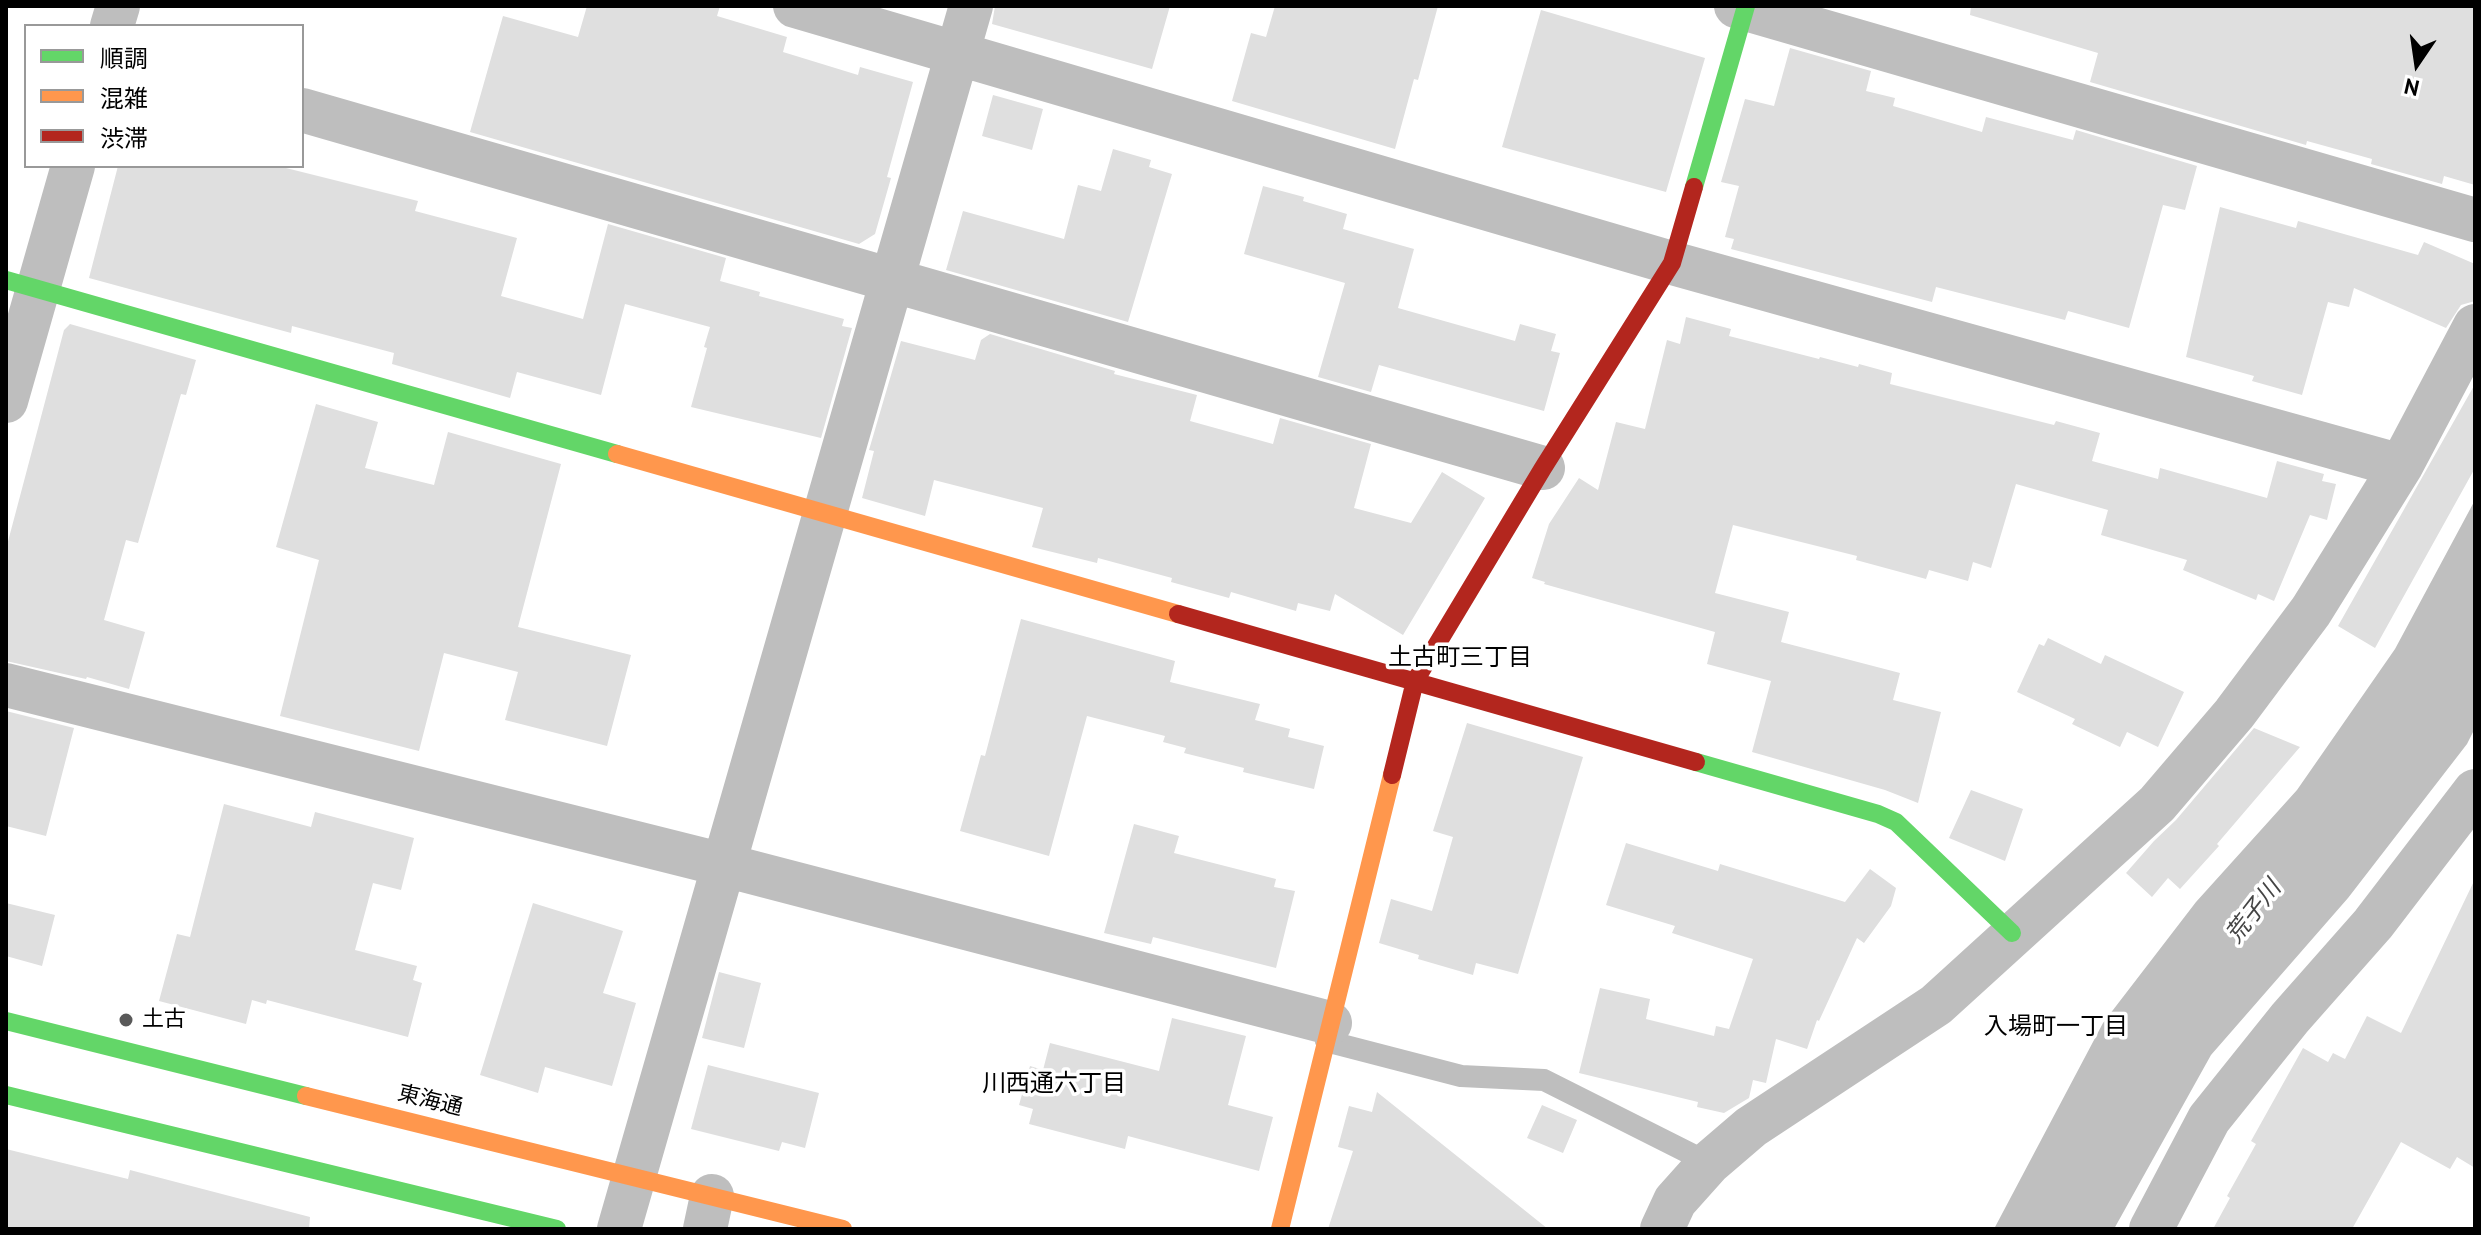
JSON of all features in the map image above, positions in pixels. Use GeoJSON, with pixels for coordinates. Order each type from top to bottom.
{"type":"FeatureCollection","features":[{"type":"Feature","properties":{"kind":"street"},"geometry":{"type":"LineString","coordinates":[[795,6],[1672,263],[2401,466]]}},
{"type":"Feature","properties":{"kind":"street"},"geometry":{"type":"LineString","coordinates":[[619,1229],[971,6]]}},
{"type":"Feature","properties":{"kind":"street"},"geometry":{"type":"LineString","coordinates":[[1280,1229],[1415,681],[1543,468],[1672,263],[1742,7],[2475,220]]}},
{"type":"Feature","properties":{"kind":"street"},"geometry":{"type":"LineString","coordinates":[[304,111],[1543,468]]}},
{"type":"Feature","properties":{"kind":"street"},"geometry":{"type":"LineString","coordinates":[[6,401],[22,285],[72,168]]}},
{"type":"Feature","properties":{"kind":"street"},"geometry":{"type":"LineString","coordinates":[[22,285],[1878,814],[1896,822],[2012,933]]}},
{"type":"Feature","properties":{"kind":"street"},"geometry":{"type":"LineString","coordinates":[[1662,1229],[1675,1201],[1709,1163],[1751,1127],[1936,1005],[2157,804],[2234,714],[2311,611],[2401,466],[2475,326]]}},
{"type":"Feature","properties":{"kind":"street"},"geometry":{"type":"LineString","coordinates":[[6,685],[724,865],[1328,1032]]}},
{"type":"Feature","properties":{"kind":"street"},"geometry":{"type":"LineString","coordinates":[[2151,1229],[2209,1119],[2290,1018],[2373,924],[2475,791]]}},
{"type":"Feature","properties":{"kind":"street","name":"東海通"},"geometry":{"type":"LineString","coordinates":[[6,1021],[634,1177],[709,1213],[843,1229]]}},
{"type":"Feature","properties":{"kind":"street"},"geometry":{"type":"LineString","coordinates":[[6,1095],[557,1229]]}},
{"type":"Feature","properties":{"kind":"lane"},"geometry":{"type":"LineString","coordinates":[[1328,1032],[1461,1076],[1544,1080],[1709,1163]]}},
{"type":"Feature","properties":{"kind":"water","name":"荒子川"},"geometry":{"type":"Polygon","coordinates":[[[2475,500],[2475,728],[2467,744],[2348,898],[2211,1055],[2114,1229],[1994,1229],[2103,1023],[2196,902],[2297,790],[2395,649],[2475,500]]]}},
{"type":"Feature","properties":{"kind":"building"},"geometry":{"type":"Polygon","coordinates":[[[587,6],[720,6],[717,16],[787,37],[783,52],[858,75],[860,67],[913,82],[875,234],[859,244],[470,132],[503,16],[578,37],[587,6]]]}},
{"type":"Feature","properties":{"kind":"building"},"geometry":{"type":"Polygon","coordinates":[[[995,6],[1170,6],[1152,69],[992,24],[995,6]]]}},
{"type":"Feature","properties":{"kind":"building"},"geometry":{"type":"Polygon","coordinates":[[[1275,6],[1438,6],[1395,149],[1232,101],[1251,33],[1266,37],[1275,6]]]}},
{"type":"Feature","properties":{"kind":"building"},"geometry":{"type":"Polygon","coordinates":[[[1971,6],[2475,6],[2475,185],[2444,176],[2442,184],[2371,164],[2372,159],[2307,141],[2306,145],[2090,82],[2098,53],[1970,15],[1971,6]]]}},
{"type":"Feature","properties":{"kind":"building"},"geometry":{"type":"Polygon","coordinates":[[[1541,10],[1705,58],[1666,192],[1502,147],[1541,10]]]}},
{"type":"Feature","properties":{"kind":"building"},"geometry":{"type":"Polygon","coordinates":[[[1790,48],[1871,71],[1866,91],[1895,98],[1893,106],[1982,132],[1986,117],[2073,140],[2076,130],[2197,166],[2185,210],[2163,205],[2129,328],[2068,311],[2065,320],[1936,287],[1932,302],[1731,249],[1734,239],[1725,237],[1739,186],[1721,182],[1745,99],[1774,106],[1790,48]]]}},
{"type":"Feature","properties":{"kind":"building"},"geometry":{"type":"Polygon","coordinates":[[[993,95],[1043,109],[1032,150],[982,136],[993,95]]]}},
{"type":"Feature","properties":{"kind":"building"},"geometry":{"type":"Polygon","coordinates":[[[1113,149],[1151,160],[1149,167],[1172,174],[1128,322],[946,270],[963,211],[1064,239],[1078,185],[1101,191],[1113,149]]]}},
{"type":"Feature","properties":{"kind":"building"},"geometry":{"type":"Polygon","coordinates":[[[117,168],[286,168],[418,201],[415,211],[517,238],[501,296],[583,319],[608,224],[726,258],[720,281],[760,292],[759,296],[844,319],[842,326],[852,328],[821,438],[691,407],[710,327],[625,304],[601,395],[517,372],[510,398],[392,364],[394,353],[292,326],[291,333],[89,278],[117,168]]]}},
{"type":"Feature","properties":{"kind":"building"},"geometry":{"type":"Polygon","coordinates":[[[1263,186],[1304,197],[1303,201],[1347,214],[1343,229],[1414,249],[1398,308],[1515,341],[1520,324],[1556,334],[1551,351],[1560,353],[1544,411],[1379,365],[1371,392],[1318,377],[1345,283],[1244,254],[1263,186]]]}},
{"type":"Feature","properties":{"kind":"building"},"geometry":{"type":"Polygon","coordinates":[[[2220,207],[2296,228],[2298,221],[2418,255],[2424,242],[2475,264],[2475,301],[2461,305],[2446,328],[2354,288],[2349,307],[2328,302],[2302,395],[2252,381],[2254,376],[2186,357],[2220,207]]]}},
{"type":"Feature","properties":{"kind":"building"},"geometry":{"type":"Polygon","coordinates":[[[1686,317],[1731,329],[1729,336],[1819,359],[1858,367],[1859,364],[1892,373],[1890,384],[2054,425],[2056,421],[2100,433],[2092,461],[2158,479],[2160,468],[2267,498],[2277,461],[2324,474],[2322,481],[2336,484],[2327,520],[2310,515],[2274,601],[2258,594],[2256,600],[2183,570],[2187,560],[2101,535],[2108,510],[2016,484],[1991,568],[1973,562],[1968,581],[1929,570],[1926,579],[1856,560],[1857,556],[1733,525],[1715,593],[1789,612],[1781,642],[1900,673],[1893,700],[1941,712],[1918,803],[1885,790],[1752,752],[1771,681],[1707,664],[1715,632],[1532,578],[1549,524],[1579,478],[1598,490],[1616,422],[1645,429],[1667,340],[1680,344],[1686,317]]]}},
{"type":"Feature","properties":{"kind":"building"},"geometry":{"type":"Polygon","coordinates":[[[70,324],[196,360],[186,395],[181,394],[138,543],[126,540],[104,620],[145,632],[129,689],[6,661],[6,549],[64,330],[70,324]]]}},
{"type":"Feature","properties":{"kind":"building"},"geometry":{"type":"Polygon","coordinates":[[[990,334],[1115,371],[1114,374],[1197,395],[1190,421],[1273,444],[1280,418],[1371,444],[1354,508],[1411,523],[1442,472],[1485,498],[1403,635],[1335,594],[1330,611],[1298,603],[1296,611],[1231,592],[1229,598],[1171,582],[1172,578],[1098,558],[1097,563],[1032,547],[1043,508],[934,480],[925,516],[862,498],[874,451],[869,450],[901,341],[975,360],[981,340],[990,334]]]}},
{"type":"Feature","properties":{"kind":"building"},"geometry":{"type":"Polygon","coordinates":[[[2475,384],[2475,468],[2375,648],[2338,626],[2475,384]]]}},
{"type":"Feature","properties":{"kind":"building"},"geometry":{"type":"Polygon","coordinates":[[[316,404],[378,422],[365,468],[434,485],[448,432],[561,464],[518,627],[631,655],[607,746],[505,720],[518,672],[444,653],[419,751],[280,716],[319,560],[276,547],[316,404]]]}},
{"type":"Feature","properties":{"kind":"building"},"geometry":{"type":"Polygon","coordinates":[[[1021,619],[1175,661],[1170,682],[1260,704],[1255,720],[1290,729],[1288,737],[1324,746],[1314,789],[1243,772],[1244,768],[1184,753],[1186,748],[1163,742],[1165,736],[1087,716],[1049,856],[960,831],[981,755],[985,756],[1021,619]]]}},
{"type":"Feature","properties":{"kind":"building"},"geometry":{"type":"Polygon","coordinates":[[[2048,638],[2101,664],[2105,655],[2184,692],[2158,747],[2127,732],[2120,747],[2072,724],[2075,719],[2017,692],[2039,644],[2044,646],[2048,638]]]}},
{"type":"Feature","properties":{"kind":"building"},"geometry":{"type":"Polygon","coordinates":[[[6,711],[74,728],[46,836],[6,826],[6,711]]]}},
{"type":"Feature","properties":{"kind":"building"},"geometry":{"type":"Polygon","coordinates":[[[1467,723],[1583,757],[1518,974],[1476,963],[1473,975],[1418,959],[1419,955],[1379,943],[1391,899],[1432,911],[1453,837],[1433,831],[1467,723]]]}},
{"type":"Feature","properties":{"kind":"building"},"geometry":{"type":"Polygon","coordinates":[[[2254,728],[2300,747],[2180,889],[2168,878],[2152,897],[2126,873],[2176,820],[2254,728]]]}},
{"type":"Feature","properties":{"kind":"building"},"geometry":{"type":"Polygon","coordinates":[[[1971,790],[2023,809],[2005,861],[1949,838],[1971,790]]]}},
{"type":"Feature","properties":{"kind":"building"},"geometry":{"type":"Polygon","coordinates":[[[224,804],[311,827],[315,812],[414,838],[401,890],[373,883],[355,950],[417,966],[413,980],[422,983],[408,1037],[267,1000],[266,1004],[252,1000],[246,1024],[159,1001],[177,934],[190,937],[224,804]]]}},
{"type":"Feature","properties":{"kind":"building"},"geometry":{"type":"Polygon","coordinates":[[[1134,824],[1179,836],[1174,853],[1276,879],[1274,887],[1295,891],[1276,968],[1153,937],[1151,944],[1104,933],[1134,824]]]}},
{"type":"Feature","properties":{"kind":"building"},"geometry":{"type":"Polygon","coordinates":[[[1626,843],[1718,871],[1720,864],[1845,902],[1870,869],[1896,888],[1891,906],[1864,943],[1857,938],[1817,1020],[1807,1049],[1776,1039],[1766,1083],[1753,1080],[1749,1098],[1724,1113],[1697,1107],[1698,1102],[1579,1073],[1600,988],[1650,999],[1646,1019],[1714,1036],[1716,1026],[1729,1029],[1753,959],[1672,933],[1675,926],[1606,905],[1626,843]]]}},
{"type":"Feature","properties":{"kind":"building"},"geometry":{"type":"Polygon","coordinates":[[[2475,879],[2475,1168],[2457,1157],[2450,1169],[2401,1142],[2352,1229],[2213,1229],[2230,1198],[2227,1196],[2256,1144],[2251,1141],[2303,1048],[2328,1062],[2333,1053],[2345,1059],[2367,1016],[2401,1033],[2475,879]]]}},
{"type":"Feature","properties":{"kind":"building"},"geometry":{"type":"Polygon","coordinates":[[[6,903],[55,915],[42,966],[6,956],[6,903]]]}},
{"type":"Feature","properties":{"kind":"building"},"geometry":{"type":"Polygon","coordinates":[[[533,903],[623,931],[603,993],[636,1003],[612,1086],[545,1067],[538,1093],[480,1075],[533,903]]]}},
{"type":"Feature","properties":{"kind":"building"},"geometry":{"type":"Polygon","coordinates":[[[719,972],[761,983],[744,1048],[702,1038],[719,972]]]}},
{"type":"Feature","properties":{"kind":"building"},"geometry":{"type":"Polygon","coordinates":[[[1172,1018],[1246,1036],[1228,1105],[1273,1117],[1259,1171],[1128,1136],[1125,1149],[1029,1124],[1033,1109],[1019,1105],[1030,1066],[1043,1070],[1050,1043],[1159,1071],[1172,1018]]]}},
{"type":"Feature","properties":{"kind":"building"},"geometry":{"type":"Polygon","coordinates":[[[708,1065],[819,1093],[805,1148],[782,1142],[779,1151],[691,1129],[708,1065]]]}},
{"type":"Feature","properties":{"kind":"building"},"geometry":{"type":"Polygon","coordinates":[[[1377,1092],[1548,1229],[1328,1229],[1353,1151],[1338,1147],[1349,1106],[1372,1112],[1377,1092]]]}},
{"type":"Feature","properties":{"kind":"building"},"geometry":{"type":"Polygon","coordinates":[[[1542,1105],[1577,1120],[1563,1153],[1527,1138],[1542,1105]]]}},
{"type":"Feature","properties":{"kind":"building"},"geometry":{"type":"Polygon","coordinates":[[[6,1149],[128,1179],[130,1170],[310,1217],[309,1229],[6,1229],[6,1149]]]}},
{"type":"Feature","properties":{"kind":"traffic: fast"},"geometry":{"type":"LineString","coordinates":[[1694,187],[1746,6]]}},
{"type":"Feature","properties":{"kind":"traffic: fast"},"geometry":{"type":"LineString","coordinates":[[6,280],[617,454]]}},
{"type":"Feature","properties":{"kind":"traffic: fast"},"geometry":{"type":"LineString","coordinates":[[1696,762],[1878,814],[1896,822],[2012,933]]}},
{"type":"Feature","properties":{"kind":"traffic: fast"},"geometry":{"type":"LineString","coordinates":[[6,1021],[306,1096]]}},
{"type":"Feature","properties":{"kind":"traffic: fast"},"geometry":{"type":"LineString","coordinates":[[6,1095],[557,1229]]}},
{"type":"Feature","properties":{"kind":"traffic: slow"},"geometry":{"type":"LineString","coordinates":[[617,454],[1178,614]]}},
{"type":"Feature","properties":{"kind":"traffic: slow"},"geometry":{"type":"LineString","coordinates":[[1280,1229],[1392,775]]}},
{"type":"Feature","properties":{"kind":"traffic: slow"},"geometry":{"type":"LineString","coordinates":[[306,1096],[843,1229]]}},
{"type":"Feature","properties":{"kind":"traffic: jam"},"geometry":{"type":"LineString","coordinates":[[1392,775],[1415,681],[1543,468],[1672,263],[1694,187]]}},
{"type":"Feature","properties":{"kind":"traffic: jam"},"geometry":{"type":"LineString","coordinates":[[1178,614],[1696,762]]}},
{"type":"Feature","properties":{"kind":"place","name":"土古"},"geometry":{"type":"Point","coordinates":[126,1020]}},
{"type":"Feature","properties":{"kind":"district","name":"土古町三丁目"},"geometry":{"type":"Point","coordinates":[1460,658]}},
{"type":"Feature","properties":{"kind":"district","name":"入場町一丁目"},"geometry":{"type":"Point","coordinates":[2056,1027]}},
{"type":"Feature","properties":{"kind":"district","name":"川西通六丁目"},"geometry":{"type":"Point","coordinates":[1054,1084]}}]}
